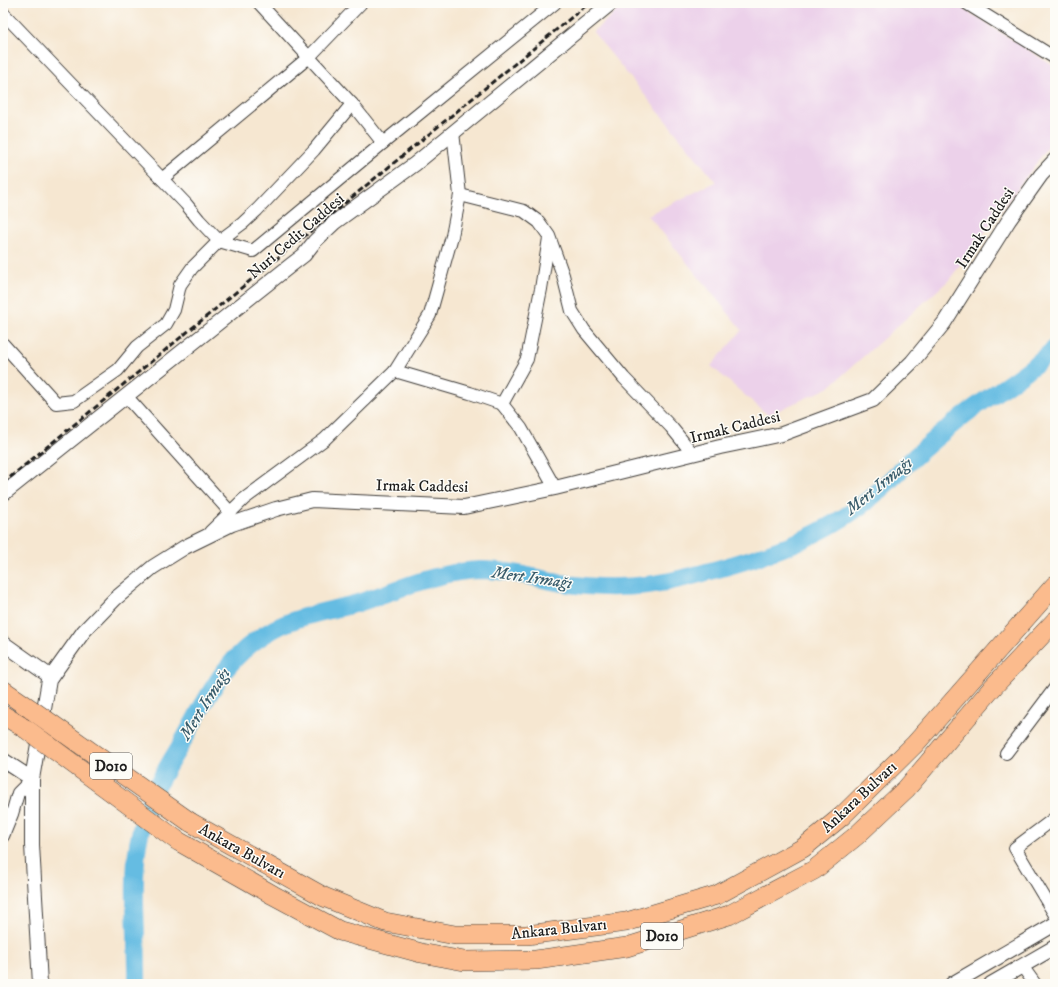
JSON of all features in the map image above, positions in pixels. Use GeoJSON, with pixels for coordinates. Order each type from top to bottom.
{"type":"FeatureCollection","features":[{"type":"Feature","properties":{"kind":"highway","name":"Ankara Bulvarı"},"geometry":{"type":"LineString","coordinates":[[3,690],[190,822],[324,897],[385,922],[454,935],[519,935],[626,922],[717,894],[803,848],[842,816],[915,744],[1055,585]]}},
{"type":"Feature","properties":{"kind":"highway","name":"Ankara Bulvarı"},"geometry":{"type":"LineString","coordinates":[[3,714],[26,729],[178,841],[340,932],[421,953],[464,961],[536,960],[627,947],[729,915],[814,870],[856,836],[906,789],[994,686],[1055,621]]}},
{"type":"Feature","properties":{"kind":"street"},"geometry":{"type":"LineString","coordinates":[[259,3],[352,104],[383,143]]}},
{"type":"Feature","properties":{"kind":"street"},"geometry":{"type":"LineString","coordinates":[[162,179],[309,57],[361,3]]}},
{"type":"Feature","properties":{"kind":"street"},"geometry":{"type":"LineString","coordinates":[[3,13],[162,179],[219,241],[253,252],[383,143],[555,3]]}},
{"type":"Feature","properties":{"kind":"street","name":"Nuri Cedit Caddesi"},"geometry":{"type":"LineString","coordinates":[[3,494],[304,255],[315,241],[335,222],[415,164],[611,3]]}},
{"type":"Feature","properties":{"kind":"street"},"geometry":{"type":"LineString","coordinates":[[966,3],[1055,58]]}},
{"type":"Feature","properties":{"kind":"street"},"geometry":{"type":"LineString","coordinates":[[3,344],[56,403],[74,401],[118,370],[137,347],[166,324],[174,310],[180,285],[192,268],[219,241],[258,210],[314,150],[352,104]]}},
{"type":"Feature","properties":{"kind":"street"},"geometry":{"type":"LineString","coordinates":[[206,536],[244,500],[325,439],[395,371],[430,315],[452,236],[460,195],[453,132]]}},
{"type":"Feature","properties":{"kind":"street","name":"Irmak Caddesi"},"geometry":{"type":"LineString","coordinates":[[40,984],[32,845],[32,779],[48,680],[84,631],[116,599],[153,567],[185,547],[232,524],[276,509],[312,500],[464,507],[555,488],[720,447],[782,434],[873,400],[912,362],[944,324],[1009,220],[1041,175],[1055,160]]}},
{"type":"Feature","properties":{"kind":"street"},"geometry":{"type":"LineString","coordinates":[[460,195],[524,211],[539,222],[549,236],[572,312],[584,330],[619,372],[671,427],[693,454]]}},
{"type":"Feature","properties":{"kind":"street"},"geometry":{"type":"LineString","coordinates":[[502,404],[528,359],[549,236]]}},
{"type":"Feature","properties":{"kind":"street"},"geometry":{"type":"LineString","coordinates":[[395,371],[470,392],[502,404],[521,428],[555,488]]}},
{"type":"Feature","properties":{"kind":"street"},"geometry":{"type":"LineString","coordinates":[[127,397],[231,513]]}},
{"type":"Feature","properties":{"kind":"street"},"geometry":{"type":"LineString","coordinates":[[3,643],[51,677]]}},
{"type":"Feature","properties":{"kind":"street"},"geometry":{"type":"LineString","coordinates":[[1006,753],[1055,688]]}},
{"type":"Feature","properties":{"kind":"street"},"geometry":{"type":"LineString","coordinates":[[3,760],[32,779],[18,793],[12,814],[3,836]]}},
{"type":"Feature","properties":{"kind":"street"},"geometry":{"type":"LineString","coordinates":[[1055,818],[1015,848],[1055,915]]}},
{"type":"Feature","properties":{"kind":"street"},"geometry":{"type":"LineString","coordinates":[[952,984],[1055,924]]}},
{"type":"Feature","properties":{"kind":"street"},"geometry":{"type":"LineString","coordinates":[[991,984],[1055,947]]}},
{"type":"Feature","properties":{"kind":"street"},"geometry":{"type":"LineString","coordinates":[[1022,966],[1035,984]]}},
{"type":"Feature","properties":{"kind":"shaded area"},"geometry":{"type":"Polygon","coordinates":[[[626,3],[954,3],[1055,67],[1055,138],[949,280],[828,388],[768,415],[711,366],[742,330],[648,215],[716,182],[593,32],[626,3]]]}},
{"type":"Feature","properties":{"kind":"waterway","name":"Mert Irmağı"},"geometry":{"type":"LineString","coordinates":[[137,984],[135,896],[136,861],[141,830],[149,804],[159,781],[208,695],[241,652],[256,640],[274,629],[294,620],[358,603],[434,577],[465,571],[491,570],[562,583],[594,587],[641,586],[673,581],[780,549],[823,530],[863,504],[923,449],[963,416],[1033,366],[1055,348]]}},
{"type":"Feature","properties":{"kind":"railway"},"geometry":{"type":"LineString","coordinates":[[3,483],[589,3]]}}]}
